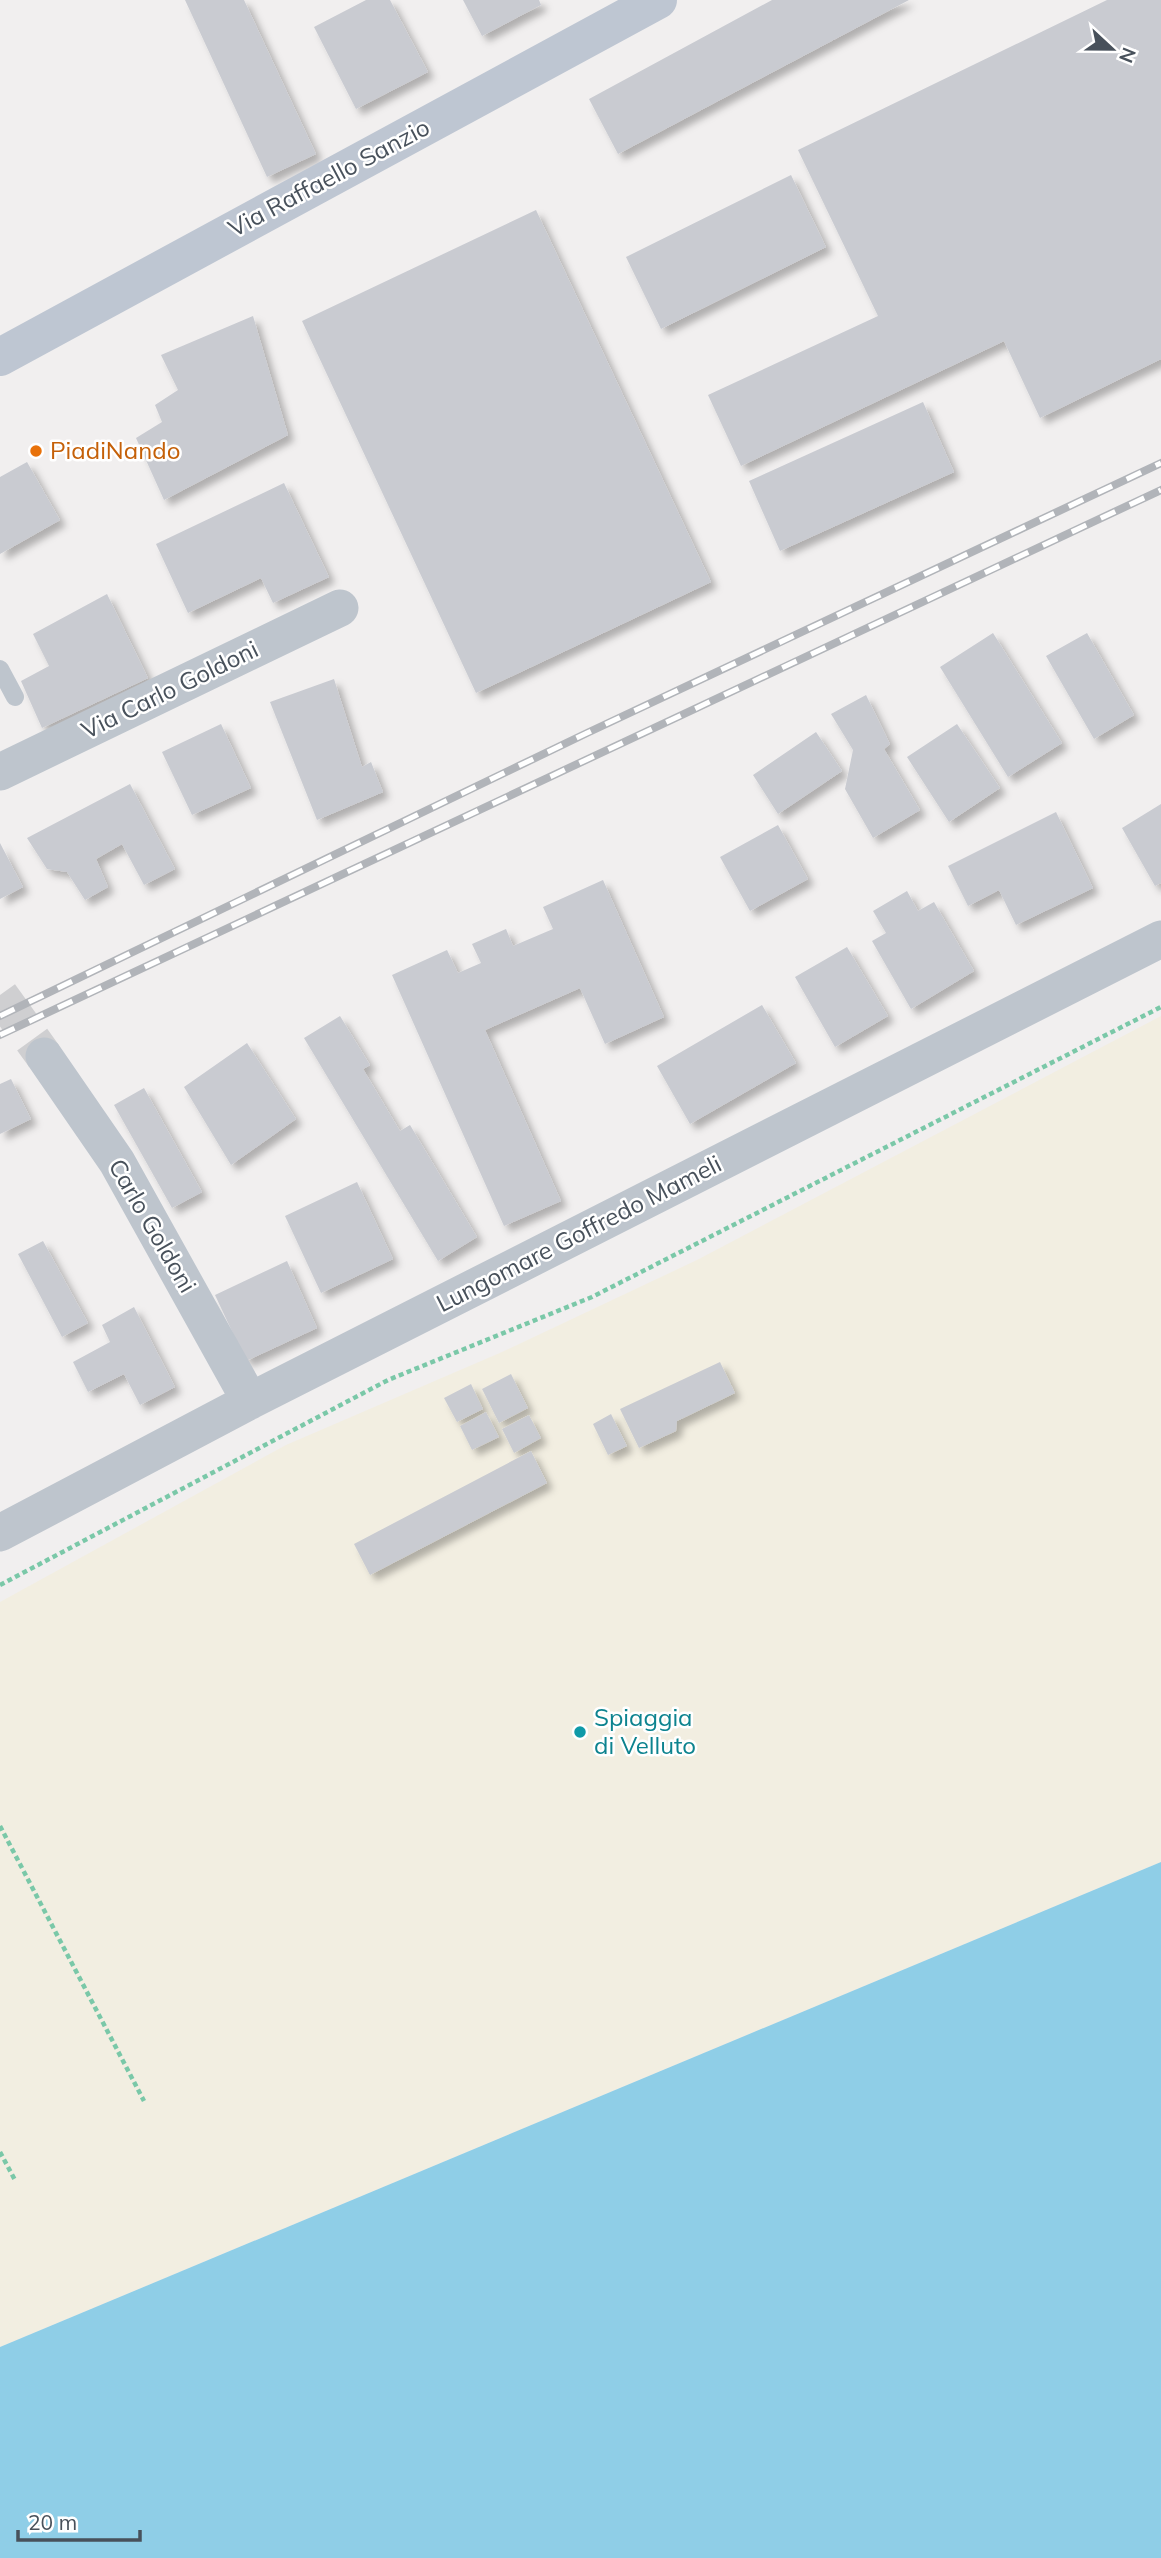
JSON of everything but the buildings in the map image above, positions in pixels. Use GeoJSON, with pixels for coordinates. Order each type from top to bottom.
{"type":"FeatureCollection","features":[{"type":"Feature","properties":{"kind":"main road","name":"Via Raffaello Sanzio"},"geometry":{"type":"LineString","coordinates":[[0,357],[658,0]]}},
{"type":"Feature","properties":{"kind":"street","name":"Via Carlo Goldoni"},"geometry":{"type":"LineString","coordinates":[[0,772],[340,608]]}},
{"type":"Feature","properties":{"kind":"street","name":"Lungomare Goffredo Mameli"},"geometry":{"type":"LineString","coordinates":[[0,1533],[250,1401],[1161,939]]}},
{"type":"Feature","properties":{"kind":"street","name":"Carlo Goldoni"},"geometry":{"type":"LineString","coordinates":[[44,1056],[117,1162],[250,1401]]}},
{"type":"Feature","properties":{"kind":"lane"},"geometry":{"type":"LineString","coordinates":[[0,669],[15,696]]}},
{"type":"Feature","properties":{"kind":"path"},"geometry":{"type":"LineString","coordinates":[[0,1585],[388,1380],[592,1297],[1161,1007]]}},
{"type":"Feature","properties":{"kind":"path"},"geometry":{"type":"LineString","coordinates":[[0,1826],[144,2101]]}},
{"type":"Feature","properties":{"kind":"path"},"geometry":{"type":"LineString","coordinates":[[0,2152],[16,2182]]}},
{"type":"Feature","properties":{"kind":"sand","name":"Spiaggia di Velluto"},"geometry":{"type":"Polygon","coordinates":[[[1161,1016],[1161,1862],[0,2347],[0,1602],[286,1445],[502,1352],[697,1260],[1161,1016]]]}},
{"type":"Feature","properties":{"kind":"water"},"geometry":{"type":"Polygon","coordinates":[[[1161,1862],[1161,2558],[0,2558],[0,2347],[1161,1862]]]}},
{"type":"Feature","properties":{"kind":"tunnel"},"geometry":{"type":"LineString","coordinates":[[0,995],[44,1056]]}},
{"type":"Feature","properties":{"kind":"railway"},"geometry":{"type":"LineString","coordinates":[[0,1016],[587,733],[1161,463]]}},
{"type":"Feature","properties":{"kind":"railway"},"geometry":{"type":"LineString","coordinates":[[0,1035],[1161,490]]}},
{"type":"Feature","properties":{"kind":"place","name":"PiadiNando"},"geometry":{"type":"Point","coordinates":[36,451]}},
{"type":"Feature","properties":{"kind":"place","name":"Spiaggia di Velluto"},"geometry":{"type":"Point","coordinates":[580,1732]}}]}
